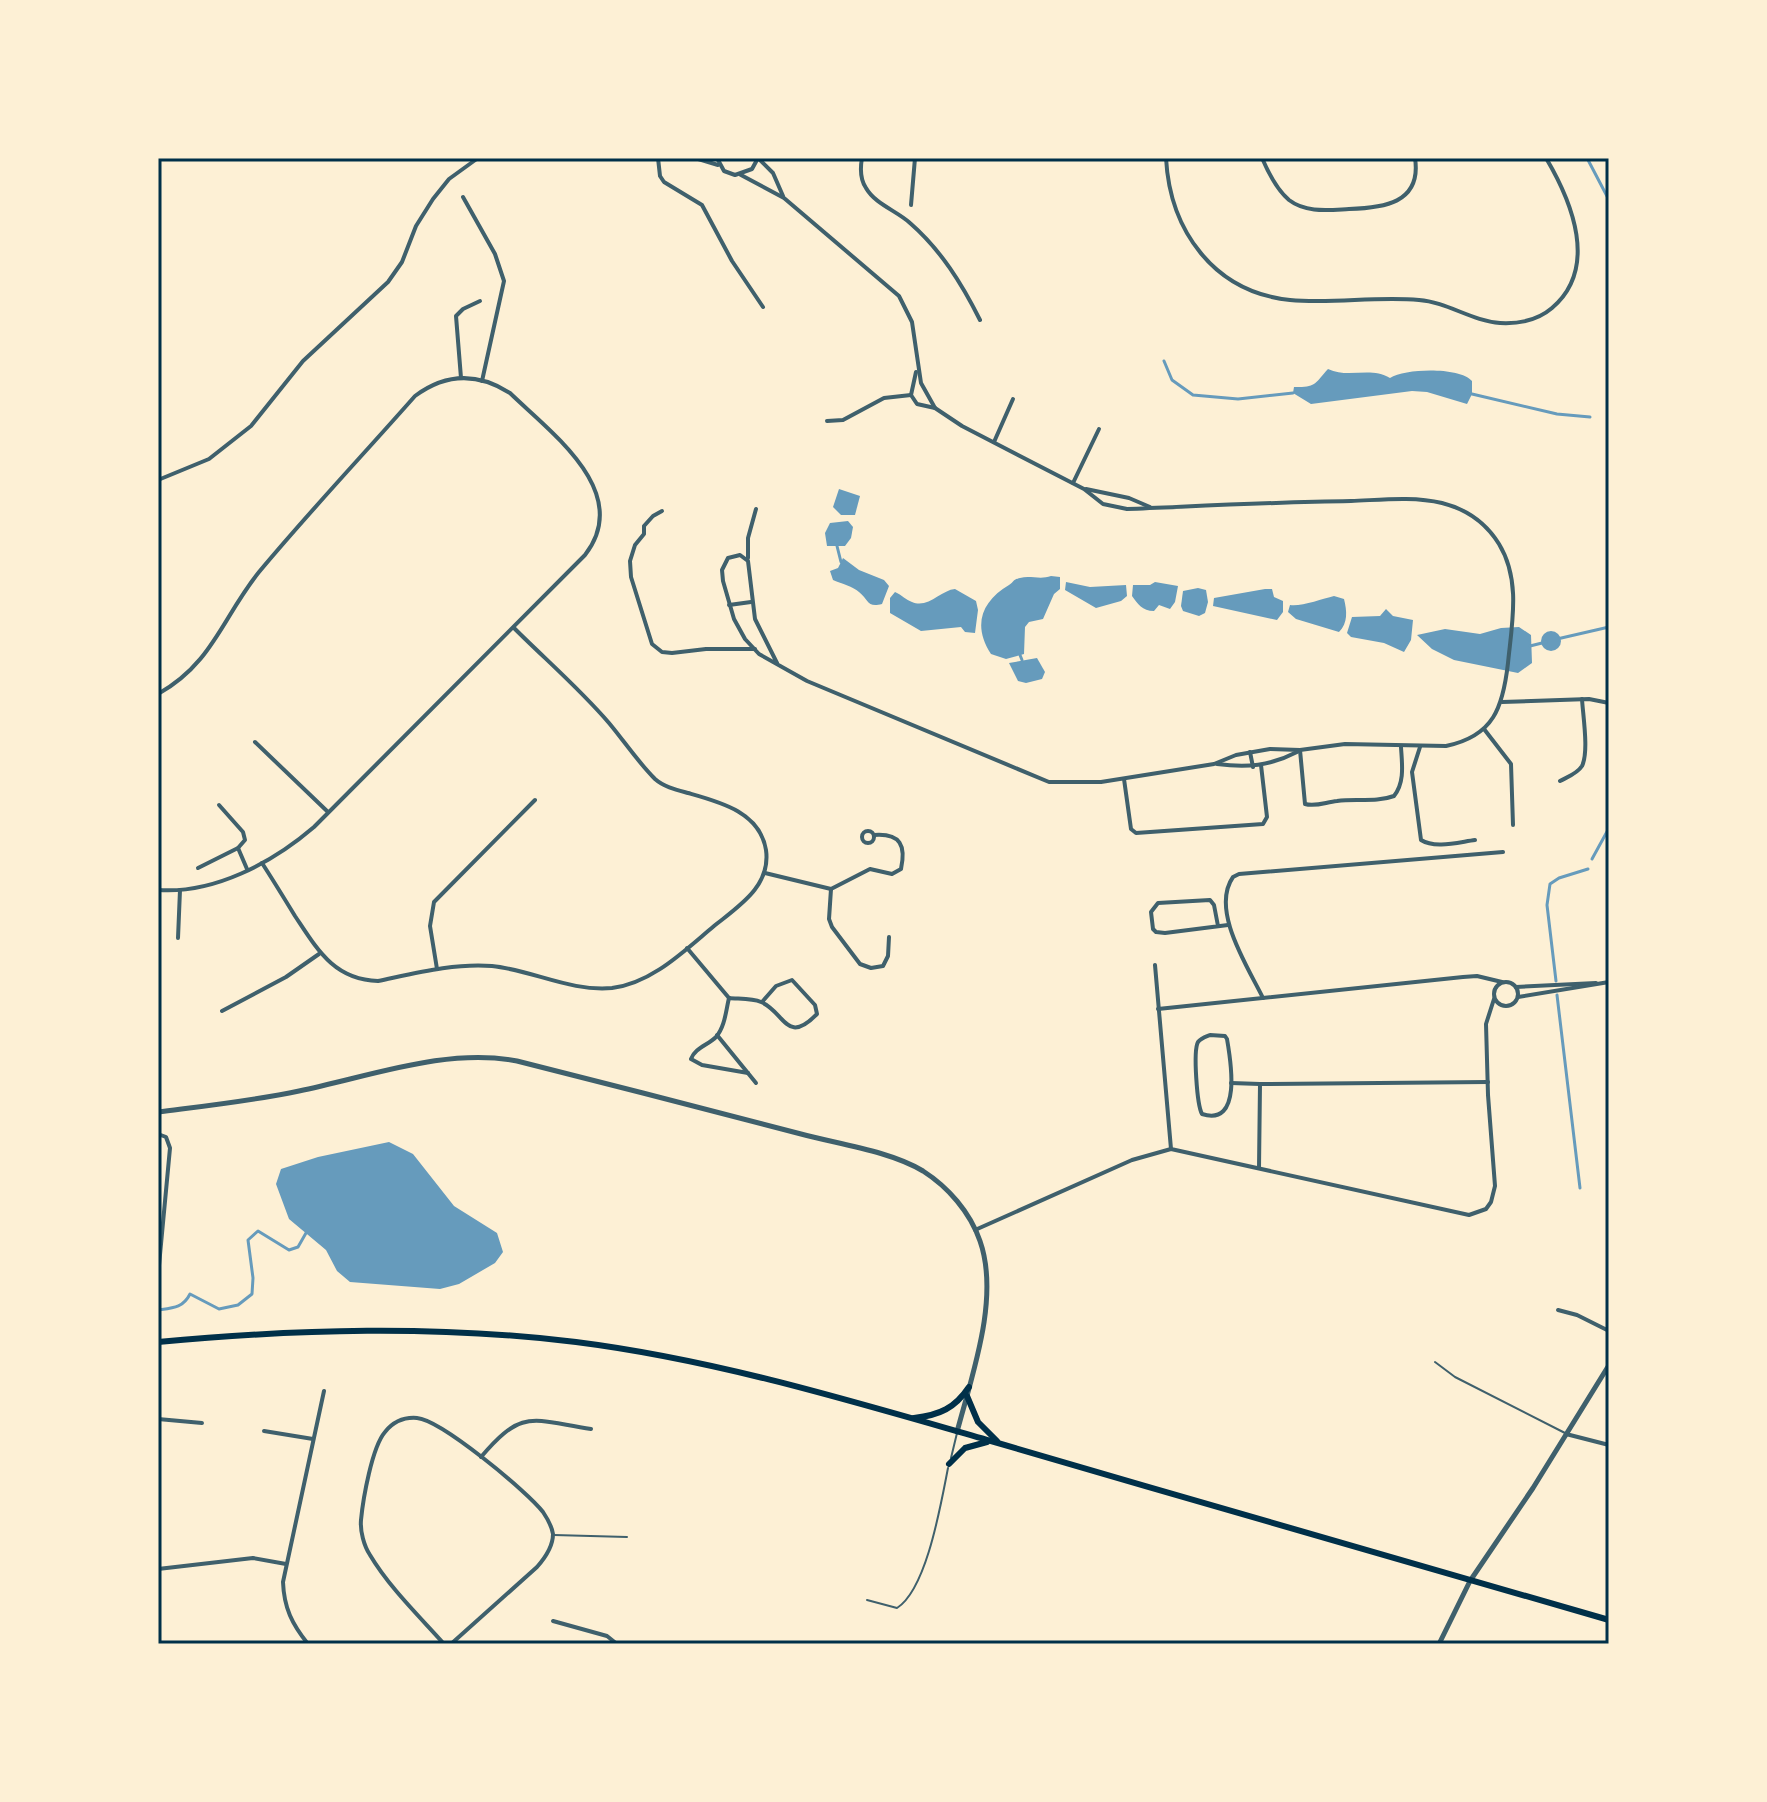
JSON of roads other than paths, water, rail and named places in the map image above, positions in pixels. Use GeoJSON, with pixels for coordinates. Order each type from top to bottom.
{"type":"FeatureCollection","features":[{"type":"Feature","properties":{"kind":"main road"},"geometry":{"type":"LineString","coordinates":[[158,1342],[348,1329],[455,1331],[653,1354],[744,1373],[907,1418],[1609,1620]]}},
{"type":"Feature","properties":{"kind":"main road"},"geometry":{"type":"LineString","coordinates":[[907,1418],[944,1412],[957,1403],[969,1387]]}},
{"type":"Feature","properties":{"kind":"main road"},"geometry":{"type":"LineString","coordinates":[[967,1396],[978,1422],[1002,1445]]}},
{"type":"Feature","properties":{"kind":"main road"},"geometry":{"type":"LineString","coordinates":[[949,1464],[965,1448],[991,1442]]}},
{"type":"Feature","properties":{"kind":"street"},"geometry":{"type":"LineString","coordinates":[[158,480],[209,459],[251,426],[303,361],[388,282],[402,262],[416,226],[433,199],[449,179],[478,158]]}},
{"type":"Feature","properties":{"kind":"street"},"geometry":{"type":"LineString","coordinates":[[658,158],[660,176],[664,182],[702,205],[732,261],[763,307]]}},
{"type":"Feature","properties":{"kind":"street"},"geometry":{"type":"LineString","coordinates":[[695,158],[720,166],[729,174],[741,175],[784,198],[899,296],[912,322],[917,369],[926,395],[935,408],[949,419],[1084,489],[1103,504],[1127,509],[1393,500],[1441,503],[1468,513],[1499,544],[1511,570],[1512,621],[1507,676],[1502,702],[1484,729],[1461,743],[1420,747],[1345,744],[1300,750],[1270,749],[1214,764],[1124,779],[1069,784],[1049,782],[807,681],[755,649],[745,639],[729,605],[723,581],[724,563],[733,556],[745,557],[748,561]]}},
{"type":"Feature","properties":{"kind":"street"},"geometry":{"type":"LineString","coordinates":[[717,158],[720,166]]}},
{"type":"Feature","properties":{"kind":"street"},"geometry":{"type":"LineString","coordinates":[[741,175],[752,169],[758,158],[773,173],[784,198]]}},
{"type":"Feature","properties":{"kind":"street"},"geometry":{"type":"LineString","coordinates":[[862,158],[861,177],[871,195],[910,223],[936,250],[965,291],[980,320]]}},
{"type":"Feature","properties":{"kind":"street"},"geometry":{"type":"LineString","coordinates":[[911,205],[915,158]]}},
{"type":"Feature","properties":{"kind":"street"},"geometry":{"type":"LineString","coordinates":[[1166,158],[1170,195],[1182,228],[1215,268],[1251,290],[1291,300],[1421,300],[1456,308],[1486,321],[1517,323],[1534,319],[1559,302],[1568,290],[1576,267],[1572,210],[1546,158]]}},
{"type":"Feature","properties":{"kind":"street"},"geometry":{"type":"LineString","coordinates":[[1262,158],[1273,180],[1289,200],[1318,211],[1373,209],[1395,203],[1409,189],[1415,175],[1415,158]]}},
{"type":"Feature","properties":{"kind":"street"},"geometry":{"type":"LineString","coordinates":[[463,197],[495,254],[504,281],[482,381]]}},
{"type":"Feature","properties":{"kind":"street"},"geometry":{"type":"LineString","coordinates":[[461,378],[456,316],[480,301]]}},
{"type":"Feature","properties":{"kind":"street"},"geometry":{"type":"LineString","coordinates":[[917,369],[911,395],[917,404],[935,408]]}},
{"type":"Feature","properties":{"kind":"street"},"geometry":{"type":"LineString","coordinates":[[158,694],[188,675],[260,572],[415,396],[442,379],[482,381],[510,393],[586,470],[598,497],[598,530],[591,548],[328,812],[299,840],[262,863],[210,885],[158,890]]}},
{"type":"Feature","properties":{"kind":"street"},"geometry":{"type":"LineString","coordinates":[[827,421],[843,420],[884,398],[911,395]]}},
{"type":"Feature","properties":{"kind":"street"},"geometry":{"type":"LineString","coordinates":[[994,442],[1013,399]]}},
{"type":"Feature","properties":{"kind":"street"},"geometry":{"type":"LineString","coordinates":[[1073,483],[1099,429]]}},
{"type":"Feature","properties":{"kind":"street"},"geometry":{"type":"LineString","coordinates":[[1084,489],[1129,498],[1152,508]]}},
{"type":"Feature","properties":{"kind":"street"},"geometry":{"type":"LineString","coordinates":[[1103,504],[1107,492]]}},
{"type":"Feature","properties":{"kind":"street"},"geometry":{"type":"LineString","coordinates":[[1127,509],[1129,498]]}},
{"type":"Feature","properties":{"kind":"street"},"geometry":{"type":"LineString","coordinates":[[756,509],[748,538],[751,602],[755,619],[777,663]]}},
{"type":"Feature","properties":{"kind":"street"},"geometry":{"type":"LineString","coordinates":[[662,511],[644,526],[644,534],[635,545],[630,561],[631,577],[652,644],[662,652],[672,653],[755,649]]}},
{"type":"Feature","properties":{"kind":"street"},"geometry":{"type":"LineString","coordinates":[[729,605],[751,602]]}},
{"type":"Feature","properties":{"kind":"street"},"geometry":{"type":"LineString","coordinates":[[262,863],[319,954],[345,974],[367,981],[437,969],[493,966],[572,985],[624,986],[642,980],[687,948],[746,899],[760,884],[765,873],[764,841],[755,823],[746,815],[715,801],[658,782],[607,720],[513,628]]}},
{"type":"Feature","properties":{"kind":"street"},"geometry":{"type":"LineString","coordinates":[[1502,702],[1582,699],[1609,703]]}},
{"type":"Feature","properties":{"kind":"street"},"geometry":{"type":"LineString","coordinates":[[1560,781],[1576,773],[1583,765],[1582,699]]}},
{"type":"Feature","properties":{"kind":"street"},"geometry":{"type":"LineString","coordinates":[[1484,729],[1511,764],[1513,825]]}},
{"type":"Feature","properties":{"kind":"street"},"geometry":{"type":"LineString","coordinates":[[255,742],[328,812]]}},
{"type":"Feature","properties":{"kind":"street"},"geometry":{"type":"LineString","coordinates":[[1300,750],[1305,804],[1313,806],[1339,800],[1373,801],[1394,796],[1400,789],[1402,775],[1401,747]]}},
{"type":"Feature","properties":{"kind":"street"},"geometry":{"type":"LineString","coordinates":[[1420,747],[1412,778],[1421,840],[1427,844],[1475,840]]}},
{"type":"Feature","properties":{"kind":"street"},"geometry":{"type":"LineString","coordinates":[[1270,749],[1272,763]]}},
{"type":"Feature","properties":{"kind":"street"},"geometry":{"type":"LineString","coordinates":[[1214,764],[1253,767],[1272,763],[1300,750]]}},
{"type":"Feature","properties":{"kind":"street"},"geometry":{"type":"LineString","coordinates":[[1250,752],[1253,767]]}},
{"type":"Feature","properties":{"kind":"street"},"geometry":{"type":"LineString","coordinates":[[1124,779],[1131,829],[1136,833],[1263,824],[1267,817],[1261,765]]}},
{"type":"Feature","properties":{"kind":"street"},"geometry":{"type":"LineString","coordinates":[[437,969],[430,926],[434,902],[535,800]]}},
{"type":"Feature","properties":{"kind":"street"},"geometry":{"type":"LineString","coordinates":[[198,868],[238,848],[245,840],[243,832],[219,805]]}},
{"type":"Feature","properties":{"kind":"street"},"geometry":{"type":"LineString","coordinates":[[765,873],[831,889],[870,869],[892,874],[901,869],[903,857],[900,842],[889,836],[874,835]]}},
{"type":"Feature","properties":{"kind":"street"},"geometry":{"type":"LineString","coordinates":[[238,848],[247,869]]}},
{"type":"Feature","properties":{"kind":"street"},"geometry":{"type":"LineString","coordinates":[[1263,998],[1228,925],[1226,908],[1229,883],[1239,874],[1503,852]]}},
{"type":"Feature","properties":{"kind":"street"},"geometry":{"type":"LineString","coordinates":[[831,889],[829,919],[860,964],[871,968],[883,966],[888,956],[889,937]]}},
{"type":"Feature","properties":{"kind":"street"},"geometry":{"type":"LineString","coordinates":[[178,938],[180,890]]}},
{"type":"Feature","properties":{"kind":"street"},"geometry":{"type":"LineString","coordinates":[[1218,926],[1210,900],[1158,903],[1151,912],[1153,929],[1160,933],[1228,925]]}},
{"type":"Feature","properties":{"kind":"street"},"geometry":{"type":"LineString","coordinates":[[687,948],[729,998],[762,1002],[792,1027],[802,1027],[817,1014],[815,1005],[792,980],[776,986],[762,1002]]}},
{"type":"Feature","properties":{"kind":"street"},"geometry":{"type":"LineString","coordinates":[[222,1011],[286,977],[319,954]]}},
{"type":"Feature","properties":{"kind":"street"},"geometry":{"type":"LineString","coordinates":[[1155,965],[1171,1149]]}},
{"type":"Feature","properties":{"kind":"street"},"geometry":{"type":"LineString","coordinates":[[1158,1009],[1463,977],[1508,981],[1516,987],[1602,983]]}},
{"type":"Feature","properties":{"kind":"street"},"geometry":{"type":"LineString","coordinates":[[975,1230],[1132,1160],[1171,1149],[1459,1213],[1478,1213],[1491,1202],[1495,1186],[1488,1082],[1488,1014],[1494,989],[1488,979]]}},
{"type":"Feature","properties":{"kind":"street"},"geometry":{"type":"LineString","coordinates":[[1494,989],[1502,982]]}},
{"type":"Feature","properties":{"kind":"street"},"geometry":{"type":"LineString","coordinates":[[1488,1014],[1501,1006],[1511,1005],[1518,997],[1609,982]]}},
{"type":"Feature","properties":{"kind":"street"},"geometry":{"type":"LineString","coordinates":[[1516,987],[1518,997]]}},
{"type":"Feature","properties":{"kind":"street"},"geometry":{"type":"LineString","coordinates":[[729,998],[717,1035],[693,1053],[692,1061],[748,1073]]}},
{"type":"Feature","properties":{"kind":"street"},"geometry":{"type":"LineString","coordinates":[[1494,999],[1501,1006]]}},
{"type":"Feature","properties":{"kind":"street"},"geometry":{"type":"LineString","coordinates":[[717,1035],[756,1083]]}},
{"type":"Feature","properties":{"kind":"street"},"geometry":{"type":"LineString","coordinates":[[1220,1035],[1227,1039],[1231,1083],[1229,1103],[1224,1113],[1214,1116],[1202,1114],[1199,1110],[1196,1052],[1202,1038],[1220,1035]]}},
{"type":"Feature","properties":{"kind":"street"},"geometry":{"type":"LineString","coordinates":[[158,1112],[296,1092],[440,1060],[474,1056],[502,1058],[897,1160],[936,1181],[953,1197],[975,1230],[984,1257],[987,1296],[957,1432]]}},
{"type":"Feature","properties":{"kind":"street"},"geometry":{"type":"LineString","coordinates":[[1231,1083],[1488,1082]]}},
{"type":"Feature","properties":{"kind":"street"},"geometry":{"type":"LineString","coordinates":[[1259,1168],[1260,1084]]}},
{"type":"Feature","properties":{"kind":"street"},"geometry":{"type":"LineString","coordinates":[[158,1134],[166,1137],[170,1148],[158,1276]]}},
{"type":"Feature","properties":{"kind":"street"},"geometry":{"type":"LineString","coordinates":[[1558,1310],[1577,1315],[1609,1331]]}},
{"type":"Feature","properties":{"kind":"street"},"geometry":{"type":"LineString","coordinates":[[1439,1644],[1470,1581],[1609,1365]]}},
{"type":"Feature","properties":{"kind":"street"},"geometry":{"type":"LineString","coordinates":[[307,1644],[286,1608],[283,1582],[324,1391]]}},
{"type":"Feature","properties":{"kind":"street"},"geometry":{"type":"LineString","coordinates":[[444,1644],[368,1554],[361,1519],[380,1439],[396,1422],[404,1419],[416,1418],[437,1424],[481,1457],[537,1506],[550,1523],[553,1534],[546,1557],[537,1567],[451,1644]]}},
{"type":"Feature","properties":{"kind":"street"},"geometry":{"type":"LineString","coordinates":[[158,1419],[202,1423]]}},
{"type":"Feature","properties":{"kind":"street"},"geometry":{"type":"LineString","coordinates":[[481,1457],[518,1422],[591,1429]]}},
{"type":"Feature","properties":{"kind":"street"},"geometry":{"type":"LineString","coordinates":[[264,1431],[313,1439]]}},
{"type":"Feature","properties":{"kind":"street"},"geometry":{"type":"LineString","coordinates":[[1566,1434],[1609,1445]]}},
{"type":"Feature","properties":{"kind":"street"},"geometry":{"type":"LineString","coordinates":[[158,1569],[253,1558],[287,1564]]}},
{"type":"Feature","properties":{"kind":"street"},"geometry":{"type":"LineString","coordinates":[[553,1621],[607,1636],[617,1644]]}},
{"type":"Feature","properties":{"kind":"lane"},"geometry":{"type":"LineString","coordinates":[[1435,1362],[1455,1377],[1566,1434]]}},
{"type":"Feature","properties":{"kind":"lane"},"geometry":{"type":"LineString","coordinates":[[867,1600],[897,1608],[912,1594],[924,1565],[957,1432]]}},
{"type":"Feature","properties":{"kind":"lane"},"geometry":{"type":"LineString","coordinates":[[553,1534],[627,1537]]}},
{"type":"Feature","properties":{"kind":"water"},"geometry":{"type":"Polygon","coordinates":[[[1328,369],[1344,373],[1375,373],[1390,378],[1408,372],[1445,371],[1466,376],[1472,381],[1472,394],[1467,404],[1427,392],[1412,391],[1311,404],[1293,393],[1294,387],[1311,385],[1328,369]]]}},
{"type":"Feature","properties":{"kind":"water"},"geometry":{"type":"Polygon","coordinates":[[[839,489],[860,496],[855,515],[841,515],[833,507],[839,489]]]}},
{"type":"Feature","properties":{"kind":"water"},"geometry":{"type":"Polygon","coordinates":[[[848,521],[853,527],[851,538],[845,546],[827,546],[825,533],[830,523],[848,521]]]}},
{"type":"Feature","properties":{"kind":"water"},"geometry":{"type":"Polygon","coordinates":[[[843,558],[859,570],[884,580],[889,586],[882,604],[871,604],[857,590],[833,580],[830,571],[838,568],[843,558]]]}},
{"type":"Feature","properties":{"kind":"water"},"geometry":{"type":"Polygon","coordinates":[[[1060,577],[1060,589],[1054,594],[1043,619],[1029,622],[1025,627],[1024,654],[1006,659],[991,654],[981,624],[986,606],[992,598],[1017,579],[1060,577]]]}},
{"type":"Feature","properties":{"kind":"water"},"geometry":{"type":"Polygon","coordinates":[[[1066,582],[1090,587],[1126,585],[1127,596],[1121,601],[1096,608],[1065,590],[1066,582]]]}},
{"type":"Feature","properties":{"kind":"water"},"geometry":{"type":"Polygon","coordinates":[[[1155,582],[1178,586],[1175,602],[1170,609],[1159,605],[1154,611],[1146,610],[1132,596],[1133,585],[1155,582]]]}},
{"type":"Feature","properties":{"kind":"water"},"geometry":{"type":"Polygon","coordinates":[[[955,589],[976,601],[975,633],[965,632],[961,627],[921,631],[890,613],[890,598],[895,592],[910,601],[924,603],[955,589]]]}},
{"type":"Feature","properties":{"kind":"water"},"geometry":{"type":"Polygon","coordinates":[[[1272,589],[1274,597],[1283,601],[1283,612],[1277,620],[1213,606],[1214,598],[1272,589]]]}},
{"type":"Feature","properties":{"kind":"water"},"geometry":{"type":"Polygon","coordinates":[[[1206,590],[1208,602],[1205,613],[1199,616],[1183,611],[1181,606],[1183,591],[1206,590]]]}},
{"type":"Feature","properties":{"kind":"water"},"geometry":{"type":"Polygon","coordinates":[[[1334,596],[1344,599],[1346,608],[1345,621],[1339,632],[1296,619],[1288,612],[1290,605],[1334,596]]]}},
{"type":"Feature","properties":{"kind":"water"},"geometry":{"type":"Polygon","coordinates":[[[1386,609],[1393,616],[1413,620],[1411,640],[1404,652],[1384,643],[1351,637],[1347,633],[1352,617],[1380,616],[1386,609]]]}},
{"type":"Feature","properties":{"kind":"water"},"geometry":{"type":"Polygon","coordinates":[[[1519,627],[1531,635],[1532,663],[1518,673],[1454,660],[1432,649],[1417,635],[1445,629],[1480,634],[1519,627]]]}},
{"type":"Feature","properties":{"kind":"water"},"geometry":{"type":"Polygon","coordinates":[[[1547,631],[1555,631],[1561,641],[1555,651],[1547,651],[1541,645],[1541,637],[1547,631]]]}},
{"type":"Feature","properties":{"kind":"water"},"geometry":{"type":"Polygon","coordinates":[[[1037,658],[1045,672],[1042,679],[1026,683],[1018,681],[1009,663],[1037,658]]]}},
{"type":"Feature","properties":{"kind":"water"},"geometry":{"type":"Polygon","coordinates":[[[389,1142],[413,1154],[454,1206],[497,1233],[503,1252],[495,1263],[459,1284],[440,1289],[350,1282],[337,1271],[326,1250],[289,1219],[276,1184],[281,1169],[318,1157],[389,1142]]]}},
{"type":"Feature","properties":{"kind":"waterway"},"geometry":{"type":"LineString","coordinates":[[1587,158],[1609,200]]}},
{"type":"Feature","properties":{"kind":"waterway"},"geometry":{"type":"LineString","coordinates":[[1164,361],[1172,380],[1193,395],[1238,399],[1293,393]]}},
{"type":"Feature","properties":{"kind":"waterway"},"geometry":{"type":"LineString","coordinates":[[1472,394],[1557,414],[1590,417]]}},
{"type":"Feature","properties":{"kind":"waterway"},"geometry":{"type":"LineString","coordinates":[[837,546],[841,562]]}},
{"type":"Feature","properties":{"kind":"waterway"},"geometry":{"type":"LineString","coordinates":[[1557,639],[1609,627]]}},
{"type":"Feature","properties":{"kind":"waterway"},"geometry":{"type":"LineString","coordinates":[[1530,646],[1546,642]]}},
{"type":"Feature","properties":{"kind":"waterway"},"geometry":{"type":"LineString","coordinates":[[1020,655],[1022,660]]}},
{"type":"Feature","properties":{"kind":"waterway"},"geometry":{"type":"LineString","coordinates":[[1592,859],[1609,828]]}},
{"type":"Feature","properties":{"kind":"waterway"},"geometry":{"type":"LineString","coordinates":[[1556,981],[1547,905],[1550,884],[1588,869]]}},
{"type":"Feature","properties":{"kind":"waterway"},"geometry":{"type":"LineString","coordinates":[[1557,995],[1580,1188]]}},
{"type":"Feature","properties":{"kind":"waterway"},"geometry":{"type":"LineString","coordinates":[[158,1310],[181,1305],[190,1294],[219,1309],[238,1305],[252,1294],[248,1240],[258,1231],[289,1250],[298,1247],[306,1233]]}}]}
